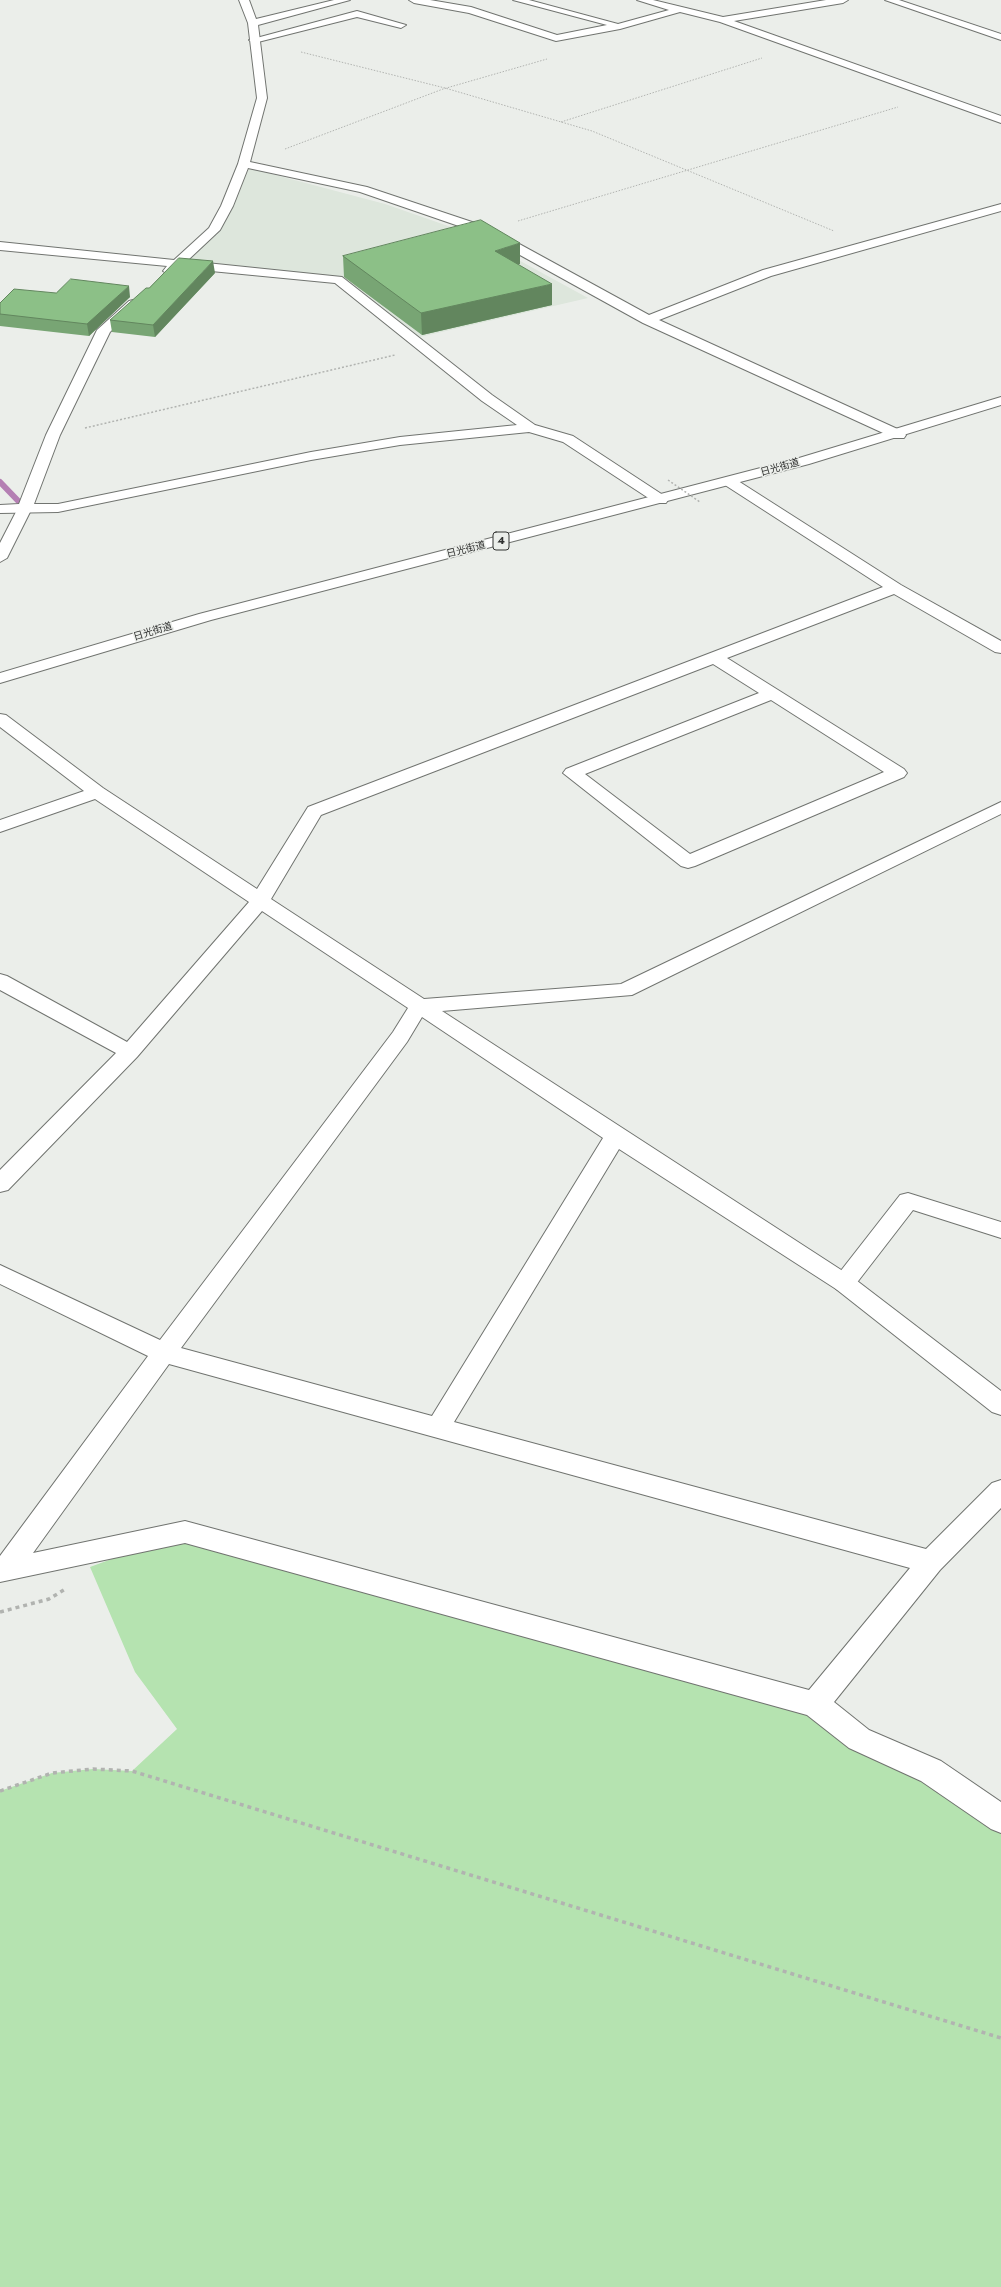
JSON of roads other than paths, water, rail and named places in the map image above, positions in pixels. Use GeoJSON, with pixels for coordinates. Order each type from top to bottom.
{"type":"FeatureCollection","features":[{"type":"Feature","properties":{"kind":"main road"},"geometry":{"type":"LineString","coordinates":[[160,280],[214,230],[227,206],[244,164],[262,98],[253,23],[244,0]]}},
{"type":"Feature","properties":{"kind":"main road"},"geometry":{"type":"LineString","coordinates":[[288,0],[294,14]]}},
{"type":"Feature","properties":{"kind":"main road"},"geometry":{"type":"LineString","coordinates":[[253,23],[294,14],[345,0]]}},
{"type":"Feature","properties":{"kind":"main road"},"geometry":{"type":"LineString","coordinates":[[414,0],[471,10],[556,38],[620,26],[681,9]]}},
{"type":"Feature","properties":{"kind":"main road"},"geometry":{"type":"LineString","coordinates":[[518,0],[620,26]]}},
{"type":"Feature","properties":{"kind":"main road"},"geometry":{"type":"LineString","coordinates":[[642,0],[723,20],[937,95],[1001,120]]}},
{"type":"Feature","properties":{"kind":"main road"},"geometry":{"type":"LineString","coordinates":[[723,20],[843,0]]}},
{"type":"Feature","properties":{"kind":"main road"},"geometry":{"type":"LineString","coordinates":[[890,0],[1001,37]]}},
{"type":"Feature","properties":{"kind":"main road"},"geometry":{"type":"LineString","coordinates":[[471,10],[483,5]]}},
{"type":"Feature","properties":{"kind":"main road"},"geometry":{"type":"LineString","coordinates":[[244,164],[363,188],[486,231],[648,320],[899,435]]}},
{"type":"Feature","properties":{"kind":"main road"},"geometry":{"type":"LineString","coordinates":[[648,320],[767,273],[1001,207]]}},
{"type":"Feature","properties":{"kind":"main road"},"geometry":{"type":"LineString","coordinates":[[0,246],[338,280],[487,398],[530,428],[568,439],[661,500]]}},
{"type":"Feature","properties":{"kind":"main road"},"geometry":{"type":"LineString","coordinates":[[24,508],[53,435],[104,330],[143,295]]}},
{"type":"Feature","properties":{"kind":"main road","name":"日光街道"},"geometry":{"type":"LineString","coordinates":[[0,678],[205,617],[730,482],[899,435],[1001,401]]}},
{"type":"Feature","properties":{"kind":"main road"},"geometry":{"type":"LineString","coordinates":[[0,509],[58,508],[311,456],[400,441],[530,428]]}},
{"type":"Feature","properties":{"kind":"main road"},"geometry":{"type":"LineString","coordinates":[[730,482],[895,588],[1001,648]]}},
{"type":"Feature","properties":{"kind":"main road"},"geometry":{"type":"LineString","coordinates":[[0,1184],[130,1052],[260,901],[314,811],[895,588]]}},
{"type":"Feature","properties":{"kind":"main road"},"geometry":{"type":"LineString","coordinates":[[714,657],[898,773],[688,862],[572,773],[771,694]]}},
{"type":"Feature","properties":{"kind":"main road"},"geometry":{"type":"LineString","coordinates":[[0,719],[97,792],[260,901],[616,1136],[844,1283],[1001,1406]]}},
{"type":"Feature","properties":{"kind":"main road"},"geometry":{"type":"LineString","coordinates":[[0,826],[97,792]]}},
{"type":"Feature","properties":{"kind":"main road"},"geometry":{"type":"LineString","coordinates":[[419,1006],[625,990],[1001,807]]}},
{"type":"Feature","properties":{"kind":"main road"},"geometry":{"type":"LineString","coordinates":[[0,981],[130,1052]]}},
{"type":"Feature","properties":{"kind":"main road"},"geometry":{"type":"LineString","coordinates":[[2,1570],[400,1036],[419,1006]]}},
{"type":"Feature","properties":{"kind":"main road"},"geometry":{"type":"LineString","coordinates":[[438,1427],[616,1136]]}},
{"type":"Feature","properties":{"kind":"main road"},"geometry":{"type":"LineString","coordinates":[[0,1274],[164,1353],[931,1562]]}},
{"type":"Feature","properties":{"kind":"main road"},"geometry":{"type":"LineString","coordinates":[[815,1704],[931,1562],[1001,1491]]}},
{"type":"Feature","properties":{"kind":"main road"},"geometry":{"type":"LineString","coordinates":[[2,1570],[185,1532],[815,1704],[860,1739],[931,1771],[1001,1819]]}},
{"type":"Feature","properties":{"kind":"lane"},"geometry":{"type":"LineString","coordinates":[[254,40],[357,14],[401,25]]}},
{"type":"Feature","properties":{"kind":"lane"},"geometry":{"type":"LineString","coordinates":[[0,558],[24,508]]}},
{"type":"Feature","properties":{"kind":"lane"},"geometry":{"type":"LineString","coordinates":[[844,1283],[908,1201],[1001,1230]]}},
{"type":"Feature","properties":{"kind":"waterway"},"geometry":{"type":"LineString","coordinates":[[0,482],[25,508]]}}]}
